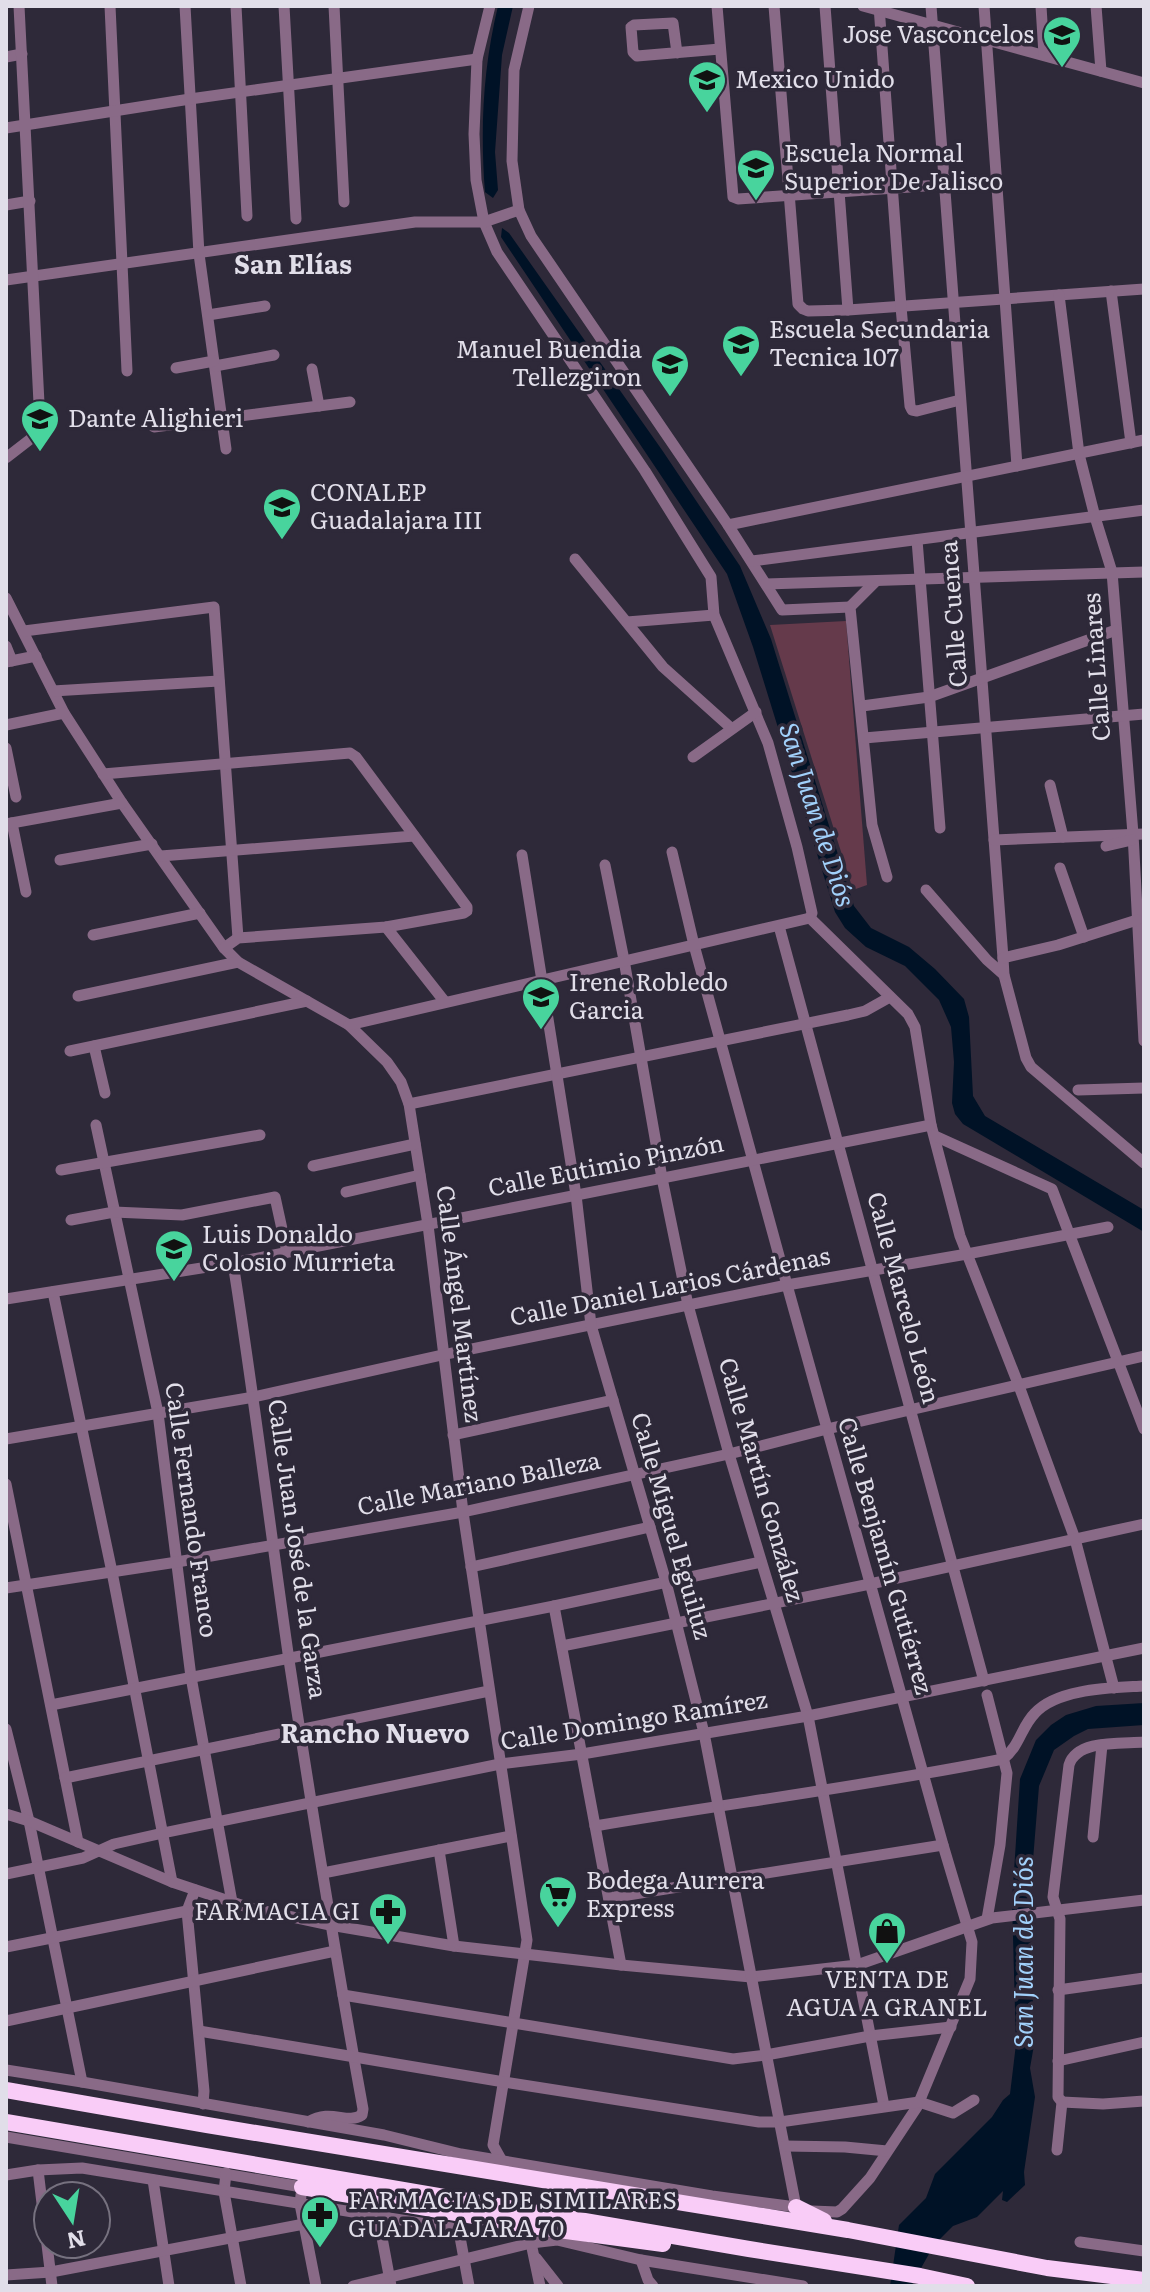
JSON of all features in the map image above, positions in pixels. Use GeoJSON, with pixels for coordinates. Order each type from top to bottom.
{"type":"FeatureCollection","features":[{"type":"Feature","properties":{"kind":"highway"},"geometry":{"type":"LineString","coordinates":[[6,2090],[848,2230],[1047,2268],[1144,2280]]}},
{"type":"Feature","properties":{"kind":"highway"},"geometry":{"type":"LineString","coordinates":[[7,2133],[849,2264],[967,2286]]}},
{"type":"Feature","properties":{"kind":"highway"},"geometry":{"type":"LineString","coordinates":[[653,2186],[680,2202],[712,2196]]}},
{"type":"Feature","properties":{"kind":"highway"},"geometry":{"type":"LineString","coordinates":[[301,2196],[644,2243],[749,2249]]}},
{"type":"Feature","properties":{"kind":"highway"},"geometry":{"type":"LineString","coordinates":[[800,2209],[848,2230]]}},
{"type":"Feature","properties":{"kind":"street"},"geometry":{"type":"LineString","coordinates":[[6,458],[28,442],[39,429],[19,6]]}},
{"type":"Feature","properties":{"kind":"street"},"geometry":{"type":"LineString","coordinates":[[110,6],[127,371]]}},
{"type":"Feature","properties":{"kind":"street"},"geometry":{"type":"LineString","coordinates":[[185,6],[199,254],[226,449]]}},
{"type":"Feature","properties":{"kind":"street"},"geometry":{"type":"LineString","coordinates":[[236,6],[247,216]]}},
{"type":"Feature","properties":{"kind":"street"},"geometry":{"type":"LineString","coordinates":[[284,6],[296,219]]}},
{"type":"Feature","properties":{"kind":"street"},"geometry":{"type":"LineString","coordinates":[[334,6],[344,202]]}},
{"type":"Feature","properties":{"kind":"street"},"geometry":{"type":"LineString","coordinates":[[490,6],[477,59],[474,96],[475,165],[484,222],[497,252],[645,471],[711,577],[714,615],[768,743],[797,847],[812,913],[810,918]]}},
{"type":"Feature","properties":{"kind":"street"},"geometry":{"type":"LineString","coordinates":[[529,6],[514,70],[512,161],[519,210],[531,236],[728,525],[782,610],[850,607],[876,581]]}},
{"type":"Feature","properties":{"kind":"street"},"geometry":{"type":"LineString","coordinates":[[717,6],[733,197],[997,181]]}},
{"type":"Feature","properties":{"kind":"street"},"geometry":{"type":"LineString","coordinates":[[774,6],[798,304],[803,309],[901,307],[1144,289]]}},
{"type":"Feature","properties":{"kind":"street"},"geometry":{"type":"LineString","coordinates":[[825,6],[848,310]]}},
{"type":"Feature","properties":{"kind":"street"},"geometry":{"type":"LineString","coordinates":[[863,6],[1144,83]]}},
{"type":"Feature","properties":{"kind":"street","name":"Calle Cuenca"},"geometry":{"type":"LineString","coordinates":[[931,6],[1004,975],[1031,1067],[1144,1163]]}},
{"type":"Feature","properties":{"kind":"street"},"geometry":{"type":"LineString","coordinates":[[984,6],[1017,466]]}},
{"type":"Feature","properties":{"kind":"street"},"geometry":{"type":"LineString","coordinates":[[1041,6],[1044,55]]}},
{"type":"Feature","properties":{"kind":"street"},"geometry":{"type":"LineString","coordinates":[[1096,6],[1101,71]]}},
{"type":"Feature","properties":{"kind":"street"},"geometry":{"type":"LineString","coordinates":[[879,8],[901,307],[912,410],[960,400]]}},
{"type":"Feature","properties":{"kind":"street"},"geometry":{"type":"LineString","coordinates":[[677,53],[673,23],[631,27],[635,55],[677,53],[720,49]]}},
{"type":"Feature","properties":{"kind":"street"},"geometry":{"type":"LineString","coordinates":[[6,57],[22,54]]}},
{"type":"Feature","properties":{"kind":"street"},"geometry":{"type":"LineString","coordinates":[[6,128],[477,59]]}},
{"type":"Feature","properties":{"kind":"street"},"geometry":{"type":"LineString","coordinates":[[6,205],[30,201]]}},
{"type":"Feature","properties":{"kind":"street"},"geometry":{"type":"LineString","coordinates":[[6,280],[415,222],[484,222],[519,210]]}},
{"type":"Feature","properties":{"kind":"street"},"geometry":{"type":"LineString","coordinates":[[728,525],[1138,442],[1111,291]]}},
{"type":"Feature","properties":{"kind":"street","name":"Calle Linares"},"geometry":{"type":"LineString","coordinates":[[1059,295],[1079,454],[1112,572],[1123,715],[1137,836],[1137,920],[1144,1041]]}},
{"type":"Feature","properties":{"kind":"street"},"geometry":{"type":"LineString","coordinates":[[208,315],[265,306]]}},
{"type":"Feature","properties":{"kind":"street"},"geometry":{"type":"LineString","coordinates":[[176,368],[274,355]]}},
{"type":"Feature","properties":{"kind":"street"},"geometry":{"type":"LineString","coordinates":[[312,369],[319,406]]}},
{"type":"Feature","properties":{"kind":"street"},"geometry":{"type":"LineString","coordinates":[[154,427],[350,402]]}},
{"type":"Feature","properties":{"kind":"street"},"geometry":{"type":"LineString","coordinates":[[752,561],[1144,510]]}},
{"type":"Feature","properties":{"kind":"street"},"geometry":{"type":"LineString","coordinates":[[917,540],[940,828]]}},
{"type":"Feature","properties":{"kind":"street"},"geometry":{"type":"LineString","coordinates":[[575,559],[663,667],[731,728]]}},
{"type":"Feature","properties":{"kind":"street"},"geometry":{"type":"LineString","coordinates":[[766,584],[1144,572]]}},
{"type":"Feature","properties":{"kind":"street","name":"Calle Ángel Martínez"},"geometry":{"type":"LineString","coordinates":[[6,598],[64,713],[122,803],[224,948],[238,962],[349,1025],[387,1062],[401,1082],[409,1104],[428,1225],[442,1355],[478,1619],[527,1940],[493,2145],[502,2161]]}},
{"type":"Feature","properties":{"kind":"street"},"geometry":{"type":"LineString","coordinates":[[24,631],[214,607],[238,938]]}},
{"type":"Feature","properties":{"kind":"street"},"geometry":{"type":"LineString","coordinates":[[850,607],[872,825],[887,877]]}},
{"type":"Feature","properties":{"kind":"street"},"geometry":{"type":"LineString","coordinates":[[627,622],[714,615]]}},
{"type":"Feature","properties":{"kind":"street"},"geometry":{"type":"LineString","coordinates":[[862,706],[929,697],[1116,630]]}},
{"type":"Feature","properties":{"kind":"street"},"geometry":{"type":"LineString","coordinates":[[6,646],[9,662],[36,656]]}},
{"type":"Feature","properties":{"kind":"street"},"geometry":{"type":"LineString","coordinates":[[53,691],[219,681]]}},
{"type":"Feature","properties":{"kind":"street"},"geometry":{"type":"LineString","coordinates":[[693,757],[756,712]]}},
{"type":"Feature","properties":{"kind":"street"},"geometry":{"type":"LineString","coordinates":[[6,725],[64,713]]}},
{"type":"Feature","properties":{"kind":"street"},"geometry":{"type":"LineString","coordinates":[[864,738],[1144,714]]}},
{"type":"Feature","properties":{"kind":"street"},"geometry":{"type":"LineString","coordinates":[[6,748],[16,797]]}},
{"type":"Feature","properties":{"kind":"street"},"geometry":{"type":"LineString","coordinates":[[103,774],[350,753],[467,907],[464,913],[386,927],[238,938],[224,948]]}},
{"type":"Feature","properties":{"kind":"street"},"geometry":{"type":"LineString","coordinates":[[1050,785],[1063,837]]}},
{"type":"Feature","properties":{"kind":"street"},"geometry":{"type":"LineString","coordinates":[[26,892],[9,824],[122,803]]}},
{"type":"Feature","properties":{"kind":"street"},"geometry":{"type":"LineString","coordinates":[[161,856],[414,836]]}},
{"type":"Feature","properties":{"kind":"street"},"geometry":{"type":"LineString","coordinates":[[994,840],[1137,836]]}},
{"type":"Feature","properties":{"kind":"street"},"geometry":{"type":"LineString","coordinates":[[1106,846],[1137,836]]}},
{"type":"Feature","properties":{"kind":"street"},"geometry":{"type":"LineString","coordinates":[[60,860],[152,844]]}},
{"type":"Feature","properties":{"kind":"street","name":"Calle Benjamín Gutiérrez"},"geometry":{"type":"LineString","coordinates":[[6,2070],[384,2135],[461,2154],[712,2196],[837,2212],[870,2178],[919,2102],[970,1979],[972,1942],[787,1285],[694,945],[672,852]]}},
{"type":"Feature","properties":{"kind":"street","name":"Calle Miguel Eguiluz"},"geometry":{"type":"LineString","coordinates":[[522,855],[576,1195],[591,1325],[666,1582],[704,1733],[766,2055],[800,2209]]}},
{"type":"Feature","properties":{"kind":"street","name":"Calle Martín González"},"geometry":{"type":"LineString","coordinates":[[605,865],[688,1305],[729,1454],[808,1716],[884,2106]]}},
{"type":"Feature","properties":{"kind":"street"},"geometry":{"type":"LineString","coordinates":[[1060,868],[1084,937]]}},
{"type":"Feature","properties":{"kind":"street"},"geometry":{"type":"LineString","coordinates":[[926,890],[1004,975]]}},
{"type":"Feature","properties":{"kind":"street"},"geometry":{"type":"LineString","coordinates":[[93,935],[200,913]]}},
{"type":"Feature","properties":{"kind":"street"},"geometry":{"type":"LineString","coordinates":[[349,1025],[810,918]]}},
{"type":"Feature","properties":{"kind":"street"},"geometry":{"type":"LineString","coordinates":[[810,918],[908,1014],[915,1027],[933,1131],[967,1254],[1075,1539],[1114,1688]]}},
{"type":"Feature","properties":{"kind":"street"},"geometry":{"type":"LineString","coordinates":[[1003,958],[1137,920]]}},
{"type":"Feature","properties":{"kind":"street","name":"Calle Marcelo León"},"geometry":{"type":"LineString","coordinates":[[779,926],[984,1681]]}},
{"type":"Feature","properties":{"kind":"street"},"geometry":{"type":"LineString","coordinates":[[386,927],[445,1002]]}},
{"type":"Feature","properties":{"kind":"street"},"geometry":{"type":"LineString","coordinates":[[78,996],[238,962]]}},
{"type":"Feature","properties":{"kind":"street"},"geometry":{"type":"LineString","coordinates":[[409,1104],[721,1043],[865,1011],[890,997]]}},
{"type":"Feature","properties":{"kind":"street"},"geometry":{"type":"LineString","coordinates":[[70,1051],[307,1001]]}},
{"type":"Feature","properties":{"kind":"street"},"geometry":{"type":"LineString","coordinates":[[94,1046],[105,1093]]}},
{"type":"Feature","properties":{"kind":"street"},"geometry":{"type":"LineString","coordinates":[[1078,1090],[1144,1088]]}},
{"type":"Feature","properties":{"kind":"street","name":"Calle Fernando Franco"},"geometry":{"type":"LineString","coordinates":[[96,1125],[158,1413],[191,1677],[232,1902]]}},
{"type":"Feature","properties":{"kind":"street"},"geometry":{"type":"LineString","coordinates":[[933,1131],[1052,1189],[1144,1429]]}},
{"type":"Feature","properties":{"kind":"street","name":"Calle Eutimio Pinzón"},"geometry":{"type":"LineString","coordinates":[[6,1299],[233,1263],[838,1143],[933,1131]]}},
{"type":"Feature","properties":{"kind":"street"},"geometry":{"type":"LineString","coordinates":[[61,1170],[260,1135]]}},
{"type":"Feature","properties":{"kind":"street"},"geometry":{"type":"LineString","coordinates":[[313,1166],[415,1144]]}},
{"type":"Feature","properties":{"kind":"street"},"geometry":{"type":"LineString","coordinates":[[346,1192],[420,1175]]}},
{"type":"Feature","properties":{"kind":"street"},"geometry":{"type":"LineString","coordinates":[[71,1220],[114,1212],[182,1215],[275,1197],[287,1252]]}},
{"type":"Feature","properties":{"kind":"street","name":"Calle Daniel Larios Cárdenas"},"geometry":{"type":"LineString","coordinates":[[6,1439],[254,1397],[442,1355],[787,1285],[1108,1227]]}},
{"type":"Feature","properties":{"kind":"street","name":"Calle Juan José de la Garza"},"geometry":{"type":"LineString","coordinates":[[233,1263],[289,1657],[362,2115],[354,2119],[325,2115],[307,2123]]}},
{"type":"Feature","properties":{"kind":"street"},"geometry":{"type":"LineString","coordinates":[[53,1292],[112,1572],[172,1882]]}},
{"type":"Feature","properties":{"kind":"street","name":"Calle Mariano Balleza"},"geometry":{"type":"LineString","coordinates":[[6,1588],[274,1546],[463,1512],[729,1454],[1144,1356]]}},
{"type":"Feature","properties":{"kind":"street"},"geometry":{"type":"LineString","coordinates":[[453,1435],[613,1400]]}},
{"type":"Feature","properties":{"kind":"street"},"geometry":{"type":"LineString","coordinates":[[6,1484],[78,1842]]}},
{"type":"Feature","properties":{"kind":"street"},"geometry":{"type":"LineString","coordinates":[[562,1646],[952,1567],[1144,1524]]}},
{"type":"Feature","properties":{"kind":"street"},"geometry":{"type":"LineString","coordinates":[[471,1567],[650,1527]]}},
{"type":"Feature","properties":{"kind":"street"},"geometry":{"type":"LineString","coordinates":[[51,1705],[761,1562]]}},
{"type":"Feature","properties":{"kind":"street"},"geometry":{"type":"LineString","coordinates":[[554,1606],[621,1965]]}},
{"type":"Feature","properties":{"kind":"street","name":"Calle Domingo Ramírez"},"geometry":{"type":"LineString","coordinates":[[6,1874],[83,1858],[114,1844],[163,1833],[500,1764],[582,1754],[808,1716],[1144,1648]]}},
{"type":"Feature","properties":{"kind":"street"},"geometry":{"type":"LineString","coordinates":[[595,1826],[923,1775],[1003,1759],[1013,1751],[1031,1718],[1041,1708],[1060,1698],[1097,1688],[1144,1686]]}},
{"type":"Feature","properties":{"kind":"street"},"geometry":{"type":"LineString","coordinates":[[65,1778],[489,1691]]}},
{"type":"Feature","properties":{"kind":"street"},"geometry":{"type":"LineString","coordinates":[[987,1695],[1007,1773],[989,1918]]}},
{"type":"Feature","properties":{"kind":"street"},"geometry":{"type":"LineString","coordinates":[[6,1729],[29,1821],[82,2082]]}},
{"type":"Feature","properties":{"kind":"street"},"geometry":{"type":"LineString","coordinates":[[1057,2150],[1062,2102],[1058,2097],[1060,1919],[1053,1911],[1053,1897],[1071,1759],[1082,1750],[1102,1745],[1144,1742]]}},
{"type":"Feature","properties":{"kind":"street"},"geometry":{"type":"LineString","coordinates":[[1093,1837],[1102,1745]]}},
{"type":"Feature","properties":{"kind":"street"},"geometry":{"type":"LineString","coordinates":[[6,1814],[195,1890],[330,1925],[454,1946],[751,1977],[857,1965],[989,1918],[1144,1900]]}},
{"type":"Feature","properties":{"kind":"street"},"geometry":{"type":"LineString","coordinates":[[323,1873],[511,1836]]}},
{"type":"Feature","properties":{"kind":"street"},"geometry":{"type":"LineString","coordinates":[[609,1898],[943,1845]]}},
{"type":"Feature","properties":{"kind":"street"},"geometry":{"type":"LineString","coordinates":[[439,1850],[454,1946]]}},
{"type":"Feature","properties":{"kind":"street"},"geometry":{"type":"LineString","coordinates":[[195,1890],[187,1911],[203,2104]]}},
{"type":"Feature","properties":{"kind":"street"},"geometry":{"type":"LineString","coordinates":[[6,1947],[187,1911]]}},
{"type":"Feature","properties":{"kind":"street"},"geometry":{"type":"LineString","coordinates":[[6,2021],[335,1951]]}},
{"type":"Feature","properties":{"kind":"street"},"geometry":{"type":"LineString","coordinates":[[1058,1990],[1144,1978]]}},
{"type":"Feature","properties":{"kind":"street"},"geometry":{"type":"LineString","coordinates":[[343,1995],[733,2059],[870,2036],[951,2027]]}},
{"type":"Feature","properties":{"kind":"street"},"geometry":{"type":"LineString","coordinates":[[199,2031],[759,2122],[780,2122],[919,2102],[953,2113],[974,2100]]}},
{"type":"Feature","properties":{"kind":"street"},"geometry":{"type":"LineString","coordinates":[[1058,2061],[1144,2042]]}},
{"type":"Feature","properties":{"kind":"street"},"geometry":{"type":"LineString","coordinates":[[1062,2102],[1103,2104],[1144,2101]]}},
{"type":"Feature","properties":{"kind":"street"},"geometry":{"type":"LineString","coordinates":[[7,2133],[226,2173],[378,2216],[451,2228],[457,2231],[469,2286]]}},
{"type":"Feature","properties":{"kind":"street"},"geometry":{"type":"LineString","coordinates":[[785,2146],[887,2151]]}},
{"type":"Feature","properties":{"kind":"street"},"geometry":{"type":"LineString","coordinates":[[6,2175],[82,2168],[224,2192],[301,2196]]}},
{"type":"Feature","properties":{"kind":"street"},"geometry":{"type":"LineString","coordinates":[[38,2170],[52,2286]]}},
{"type":"Feature","properties":{"kind":"street"},"geometry":{"type":"LineString","coordinates":[[226,2173],[224,2192],[241,2286]]}},
{"type":"Feature","properties":{"kind":"street"},"geometry":{"type":"LineString","coordinates":[[153,2180],[169,2286]]}},
{"type":"Feature","properties":{"kind":"street"},"geometry":{"type":"LineString","coordinates":[[301,2196],[316,2286]]}},
{"type":"Feature","properties":{"kind":"street"},"geometry":{"type":"LineString","coordinates":[[378,2216],[391,2282]]}},
{"type":"Feature","properties":{"kind":"street"},"geometry":{"type":"LineString","coordinates":[[6,2275],[51,2272],[304,2224]]}},
{"type":"Feature","properties":{"kind":"street"},"geometry":{"type":"LineString","coordinates":[[353,2286],[391,2282],[464,2259],[532,2249],[557,2240],[641,2260],[803,2286]]}},
{"type":"Feature","properties":{"kind":"street"},"geometry":{"type":"LineString","coordinates":[[1080,2242],[1144,2251]]}},
{"type":"Feature","properties":{"kind":"street"},"geometry":{"type":"LineString","coordinates":[[532,2249],[540,2286]]}},
{"type":"Feature","properties":{"kind":"street"},"geometry":{"type":"LineString","coordinates":[[532,2249],[558,2286]]}},
{"type":"Feature","properties":{"kind":"street"},"geometry":{"type":"LineString","coordinates":[[641,2260],[653,2286]]}},
{"type":"Feature","properties":{"kind":"shaded area"},"geometry":{"type":"Polygon","coordinates":[[[846,621],[867,885],[853,890],[770,625],[846,621]]]}},
{"type":"Feature","properties":{"kind":"water"},"geometry":{"type":"Polygon","coordinates":[[[498,6],[513,6],[502,55],[495,152],[498,190],[493,198],[485,192],[483,122],[486,75],[498,6]]]}},
{"type":"Feature","properties":{"kind":"water","name":"San Juan de Diós"},"geometry":{"type":"Polygon","coordinates":[[[502,228],[509,233],[662,450],[740,566],[771,639],[854,906],[871,928],[909,947],[964,999],[969,1017],[973,1096],[985,1116],[1144,1210],[1144,1232],[963,1124],[955,1114],[952,1103],[954,1062],[951,1027],[939,1000],[905,966],[866,947],[845,928],[835,912],[753,647],[727,574],[501,237],[502,228]]]}},
{"type":"Feature","properties":{"kind":"water","name":"San Juan de Diós"},"geometry":{"type":"Polygon","coordinates":[[[1144,1703],[1144,1725],[1088,1729],[1054,1750],[1039,1786],[1030,1897],[1034,2045],[1030,2068],[1035,2097],[1024,2172],[1025,2185],[1007,2202],[1002,2200],[1003,2191],[977,2217],[953,2226],[934,2245],[911,2286],[890,2286],[899,2225],[926,2198],[935,2174],[992,2117],[1010,2094],[1016,2044],[1012,1902],[1020,1779],[1036,1740],[1066,1715],[1096,1706],[1144,1703]]]}},
{"type":"Feature","properties":{"kind":"place","name":"Jose Vasconcelos"},"geometry":{"type":"Point","coordinates":[1062,69]}},
{"type":"Feature","properties":{"kind":"place","name":"Mexico Unido"},"geometry":{"type":"Point","coordinates":[707,114]}},
{"type":"Feature","properties":{"kind":"place","name":"Escuela Normal Superior De Jalisco"},"geometry":{"type":"Point","coordinates":[756,202]}},
{"type":"Feature","properties":{"kind":"place","name":"Escuela Secundaria Tecnica 107"},"geometry":{"type":"Point","coordinates":[741,378]}},
{"type":"Feature","properties":{"kind":"place","name":"Manuel Buendia Tellezgiron"},"geometry":{"type":"Point","coordinates":[670,398]}},
{"type":"Feature","properties":{"kind":"place","name":"Dante Alighieri"},"geometry":{"type":"Point","coordinates":[40,453]}},
{"type":"Feature","properties":{"kind":"place","name":"CONALEP Guadalajara III"},"geometry":{"type":"Point","coordinates":[282,541]}},
{"type":"Feature","properties":{"kind":"place","name":"Irene Robledo Garcia"},"geometry":{"type":"Point","coordinates":[541,1031]}},
{"type":"Feature","properties":{"kind":"place","name":"Luis Donaldo Colosio Murrieta"},"geometry":{"type":"Point","coordinates":[174,1283]}},
{"type":"Feature","properties":{"kind":"place","name":"Bodega Aurrera Express"},"geometry":{"type":"Point","coordinates":[558,1929]}},
{"type":"Feature","properties":{"kind":"place","name":"FARMACIA GI"},"geometry":{"type":"Point","coordinates":[388,1946]}},
{"type":"Feature","properties":{"kind":"place","name":"VENTA DE AGUA A GRANEL"},"geometry":{"type":"Point","coordinates":[887,1965]}},
{"type":"Feature","properties":{"kind":"place","name":"FARMACIAS DE SIMILARES GUADALAJARA 70"},"geometry":{"type":"Point","coordinates":[320,2249]}},
{"type":"Feature","properties":{"kind":"district","name":"San Elías"},"geometry":{"type":"Point","coordinates":[293,265]}},
{"type":"Feature","properties":{"kind":"district","name":"Rancho Nuevo"},"geometry":{"type":"Point","coordinates":[375,1734]}}]}
